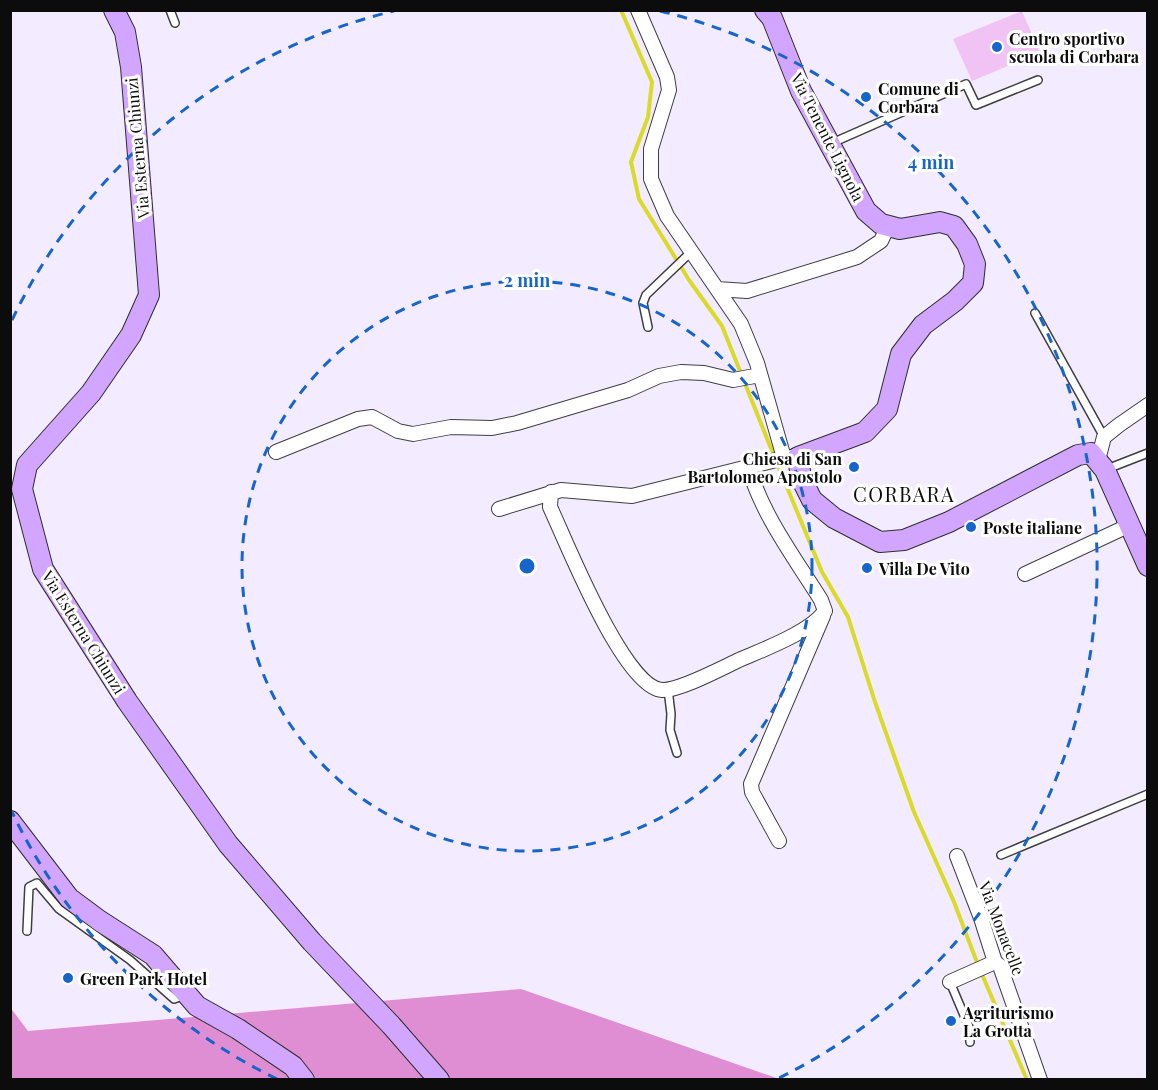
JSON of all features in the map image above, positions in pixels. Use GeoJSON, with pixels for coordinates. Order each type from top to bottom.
{"type":"FeatureCollection","features":[{"type":"Feature","properties":{"kind":"main road","name":"Via Esterna Chiunzi"},"geometry":{"type":"LineString","coordinates":[[114,10],[124,32],[131,67],[149,295],[131,334],[91,393],[27,465],[22,489],[43,568],[127,701],[228,844],[312,942],[399,1033],[439,1080]]}},
{"type":"Feature","properties":{"kind":"main road","name":"Via Tenente Lignola"},"geometry":{"type":"LineString","coordinates":[[765,10],[772,18],[801,91],[866,211],[881,224],[888,226]]}},
{"type":"Feature","properties":{"kind":"main road"},"geometry":{"type":"LineString","coordinates":[[888,226],[900,229],[940,222],[954,226],[967,244],[975,264],[973,283],[955,301],[923,325],[901,354],[887,410],[865,432],[791,457],[812,500],[834,518],[880,542],[904,540],[949,522],[1077,455],[1098,461],[1148,566]]}},
{"type":"Feature","properties":{"kind":"main road"},"geometry":{"type":"LineString","coordinates":[[10,821],[69,898],[153,955],[198,1006],[238,1029],[293,1066],[304,1080]]}},
{"type":"Feature","properties":{"kind":"street"},"geometry":{"type":"LineString","coordinates":[[499,509],[561,490],[632,496],[791,457],[741,324],[717,289],[687,256],[651,179],[651,149],[669,90],[663,69],[638,10]]}},
{"type":"Feature","properties":{"kind":"street"},"geometry":{"type":"LineString","coordinates":[[717,289],[747,291],[857,257],[881,241],[888,226]]}},
{"type":"Feature","properties":{"kind":"street"},"geometry":{"type":"LineString","coordinates":[[276,452],[358,418],[372,417],[398,430],[413,434],[451,427],[492,428],[518,423],[628,390],[659,376],[693,372],[724,376],[733,380],[760,375]]}},
{"type":"Feature","properties":{"kind":"street"},"geometry":{"type":"LineString","coordinates":[[1098,461],[1104,437],[1148,405]]}},
{"type":"Feature","properties":{"kind":"street"},"geometry":{"type":"LineString","coordinates":[[749,468],[753,483],[775,525],[822,600],[822,615],[751,784],[752,792],[779,841]]}},
{"type":"Feature","properties":{"kind":"street"},"geometry":{"type":"LineString","coordinates":[[551,492],[550,507],[611,637],[631,668],[647,684],[661,690],[668,689],[717,670],[786,639],[822,615]]}},
{"type":"Feature","properties":{"kind":"street"},"geometry":{"type":"LineString","coordinates":[[1025,574],[1130,525]]}},
{"type":"Feature","properties":{"kind":"street","name":"Via Monacelle"},"geometry":{"type":"LineString","coordinates":[[957,856],[1041,1080]]}},
{"type":"Feature","properties":{"kind":"street"},"geometry":{"type":"LineString","coordinates":[[950,982],[995,962]]}},
{"type":"Feature","properties":{"kind":"lane"},"geometry":{"type":"LineString","coordinates":[[170,10],[175,23]]}},
{"type":"Feature","properties":{"kind":"lane"},"geometry":{"type":"LineString","coordinates":[[830,144],[966,84],[976,105],[1038,80]]}},
{"type":"Feature","properties":{"kind":"lane"},"geometry":{"type":"LineString","coordinates":[[648,327],[643,303],[646,295],[687,256]]}},
{"type":"Feature","properties":{"kind":"lane"},"geometry":{"type":"LineString","coordinates":[[1035,313],[1104,437]]}},
{"type":"Feature","properties":{"kind":"lane"},"geometry":{"type":"LineString","coordinates":[[1098,461],[1148,453]]}},
{"type":"Feature","properties":{"kind":"lane"},"geometry":{"type":"LineString","coordinates":[[668,689],[670,730],[678,753]]}},
{"type":"Feature","properties":{"kind":"lane"},"geometry":{"type":"LineString","coordinates":[[1001,855],[1148,794]]}},
{"type":"Feature","properties":{"kind":"lane"},"geometry":{"type":"LineString","coordinates":[[27,931],[28,886],[37,883],[59,909],[130,960],[174,999],[188,994]]}},
{"type":"Feature","properties":{"kind":"lane"},"geometry":{"type":"LineString","coordinates":[[950,982],[969,1027],[970,1042]]}},
{"type":"Feature","properties":{"kind":"shaded area","name":"Centro sportivo scuola di Corbara"},"geometry":{"type":"Polygon","coordinates":[[[1022,11],[1041,55],[1030,60],[1029,57],[972,81],[953,39],[1022,11]]]}},
{"type":"Feature","properties":{"kind":"shaded area"},"geometry":{"type":"Polygon","coordinates":[[[521,989],[779,1079],[11,1079],[10,1007],[28,1031],[521,989]]]}},
{"type":"Feature","properties":{"kind":"waterway"},"geometry":{"type":"LineString","coordinates":[[621,10],[652,82],[648,117],[631,162],[639,199],[689,280],[722,326],[774,456]]}},
{"type":"Feature","properties":{"kind":"waterway"},"geometry":{"type":"LineString","coordinates":[[777,463],[822,572],[848,617],[914,812],[954,902],[978,965]]}},
{"type":"Feature","properties":{"kind":"waterway"},"geometry":{"type":"LineString","coordinates":[[981,972],[1027,1080]]}},
{"type":"Feature","properties":{"kind":"place","name":"Centro sportivo scuola di Corbara"},"geometry":{"type":"Point","coordinates":[997,47]}},
{"type":"Feature","properties":{"kind":"place","name":"Comune di Corbara"},"geometry":{"type":"Point","coordinates":[866,97]}},
{"type":"Feature","properties":{"kind":"place","name":"Chiesa di San Bartolomeo Apostolo"},"geometry":{"type":"Point","coordinates":[854,467]}},
{"type":"Feature","properties":{"kind":"place","name":"Poste italiane"},"geometry":{"type":"Point","coordinates":[971,527]}},
{"type":"Feature","properties":{"kind":"place","name":"Villa De Vito"},"geometry":{"type":"Point","coordinates":[867,568]}},
{"type":"Feature","properties":{"kind":"place","name":"Green Park Hotel"},"geometry":{"type":"Point","coordinates":[68,978]}},
{"type":"Feature","properties":{"kind":"place","name":"Agriturismo La Grotta"},"geometry":{"type":"Point","coordinates":[951,1021]}},
{"type":"Feature","properties":{"kind":"district","name":"CORBARA"},"geometry":{"type":"Point","coordinates":[904,493]}}]}
